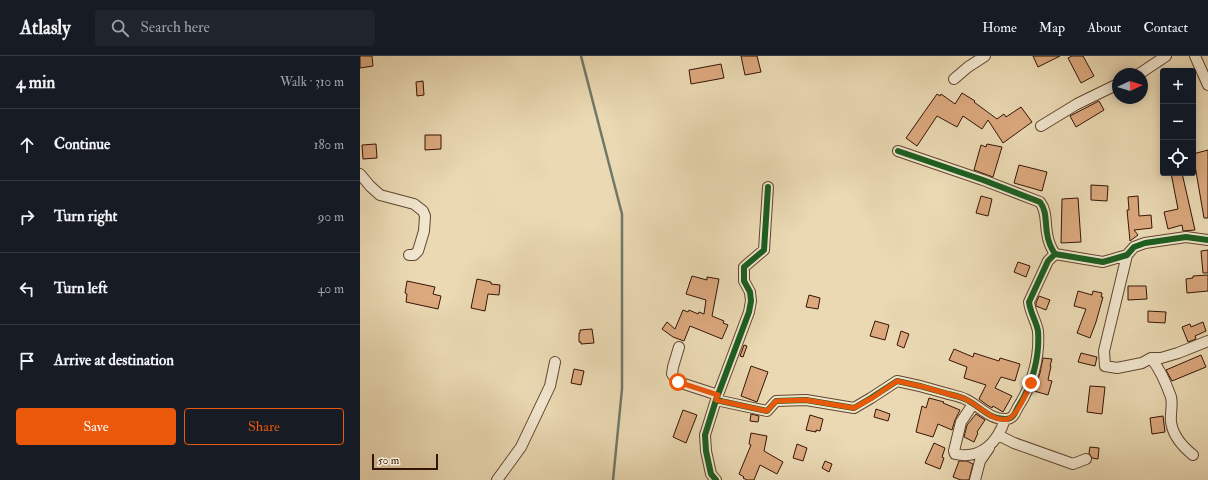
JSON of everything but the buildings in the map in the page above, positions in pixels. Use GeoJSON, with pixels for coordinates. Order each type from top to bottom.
{"type":"FeatureCollection","features":[{"type":"Feature","properties":{"kind":"street"},"geometry":{"type":"LineString","coordinates":[[954,79],[968,67],[985,56]]}},
{"type":"Feature","properties":{"kind":"street"},"geometry":{"type":"LineString","coordinates":[[1148,68],[1166,56]]}},
{"type":"Feature","properties":{"kind":"street"},"geometry":{"type":"LineString","coordinates":[[1195,56],[1208,85]]}},
{"type":"Feature","properties":{"kind":"street"},"geometry":{"type":"LineString","coordinates":[[1041,126],[1077,104],[1112,87]]}},
{"type":"Feature","properties":{"kind":"street"},"geometry":{"type":"LineString","coordinates":[[898,151],[983,180],[1040,202],[1044,207],[1050,246],[1055,254],[1103,262],[1127,255],[1134,248],[1145,243],[1186,237],[1208,240]]}},
{"type":"Feature","properties":{"kind":"street"},"geometry":{"type":"LineString","coordinates":[[360,174],[380,195],[414,204],[423,211],[425,216],[424,231],[418,250],[414,255],[409,255]]}},
{"type":"Feature","properties":{"kind":"street"},"geometry":{"type":"LineString","coordinates":[[716,480],[711,474],[706,451],[705,435],[749,312],[751,302],[750,292],[744,281],[744,267],[764,250],[768,187]]}},
{"type":"Feature","properties":{"kind":"street"},"geometry":{"type":"LineString","coordinates":[[679,347],[672,374],[678,382],[717,398],[767,411],[776,401],[806,400],[854,408],[897,381],[915,384],[966,399],[983,411],[999,419],[1010,419],[1023,400],[1031,383],[1037,355],[1038,332],[1036,320],[1029,302],[1042,272],[1048,261],[1055,254]]}},
{"type":"Feature","properties":{"kind":"street"},"geometry":{"type":"LineString","coordinates":[[1127,255],[1104,351],[1105,366],[1117,368],[1142,363],[1151,358],[1161,358],[1178,353],[1208,341]]}},
{"type":"Feature","properties":{"kind":"street"},"geometry":{"type":"LineString","coordinates":[[1151,358],[1159,369],[1171,398],[1171,423],[1175,433],[1182,446],[1193,455]]}},
{"type":"Feature","properties":{"kind":"street"},"geometry":{"type":"LineString","coordinates":[[497,480],[521,447],[550,386],[555,362]]}},
{"type":"Feature","properties":{"kind":"street"},"geometry":{"type":"LineString","coordinates":[[973,404],[960,422],[954,451],[955,454],[961,456],[977,453],[990,446]]}},
{"type":"Feature","properties":{"kind":"street"},"geometry":{"type":"LineString","coordinates":[[975,480],[980,461],[1002,430],[1004,419]]}},
{"type":"Feature","properties":{"kind":"street"},"geometry":{"type":"LineString","coordinates":[[998,435],[1014,443],[1072,464],[1086,459]]}},
{"type":"Feature","properties":{"kind":"waterway"},"geometry":{"type":"LineString","coordinates":[[581,56],[622,214],[622,389],[613,480]]}},
{"type":"Feature","properties":{"kind":"cycle path"},"geometry":{"type":"LineString","coordinates":[[898,151],[983,180],[1040,202],[1045,213],[1048,239],[1055,254],[1103,262],[1127,255],[1134,247],[1145,243],[1186,237],[1208,240]]}},
{"type":"Feature","properties":{"kind":"cycle path"},"geometry":{"type":"LineString","coordinates":[[716,480],[711,474],[706,451],[705,435],[716,400],[749,312],[751,301],[750,292],[744,281],[744,267],[764,250],[768,187]]}},
{"type":"Feature","properties":{"kind":"cycle path"},"geometry":{"type":"LineString","coordinates":[[716,400],[767,411],[776,401],[806,400],[854,408],[897,381],[960,397],[989,415],[1000,419],[1010,418],[1015,413],[1023,399],[1031,381],[1038,351],[1038,331],[1029,302],[1048,261],[1055,254]]}},
{"type":"Feature","properties":{"kind":"route"},"geometry":{"type":"LineString","coordinates":[[678,382],[718,395],[716,400],[767,411],[776,401],[806,400],[854,408],[897,381],[915,384],[966,399],[983,411],[999,419],[1010,419],[1013,416],[1031,383]]}}]}
